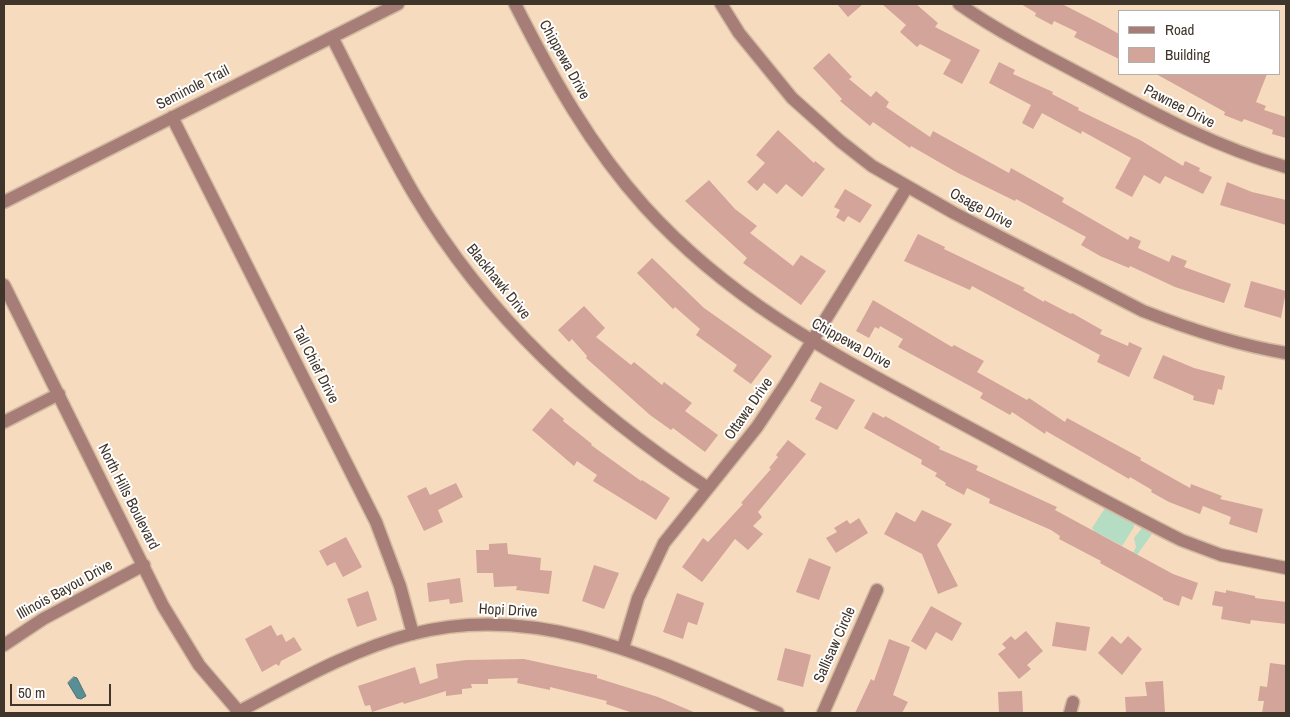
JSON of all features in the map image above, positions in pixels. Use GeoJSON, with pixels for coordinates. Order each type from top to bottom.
{"type":"FeatureCollection","features":[{"type":"Feature","properties":{"kind":"street","name":"Seminole Trail"},"geometry":{"type":"LineString","coordinates":[[4,202],[398,4]]}},
{"type":"Feature","properties":{"kind":"street","name":"Chippewa Drive"},"geometry":{"type":"LineString","coordinates":[[516,4],[540,53],[578,119],[612,168],[645,207],[680,243],[723,280],[780,322],[1181,540],[1235,559],[1286,568]]}},
{"type":"Feature","properties":{"kind":"street","name":"Osage Drive"},"geometry":{"type":"LineString","coordinates":[[721,4],[739,34],[768,71],[798,104],[840,142],[907,187],[1143,311],[1183,326],[1247,345],[1286,353]]}},
{"type":"Feature","properties":{"kind":"street","name":"Pawnee Drive"},"geometry":{"type":"LineString","coordinates":[[958,4],[980,19],[1030,47],[1168,121],[1230,149],[1286,167]]}},
{"type":"Feature","properties":{"kind":"street","name":"Blackhawk Drive"},"geometry":{"type":"LineString","coordinates":[[332,37],[415,196],[465,270],[494,306],[561,376],[597,409],[635,439],[708,488]]}},
{"type":"Feature","properties":{"kind":"street","name":"Tall Chief Drive"},"geometry":{"type":"LineString","coordinates":[[172,117],[376,522],[400,586],[413,634]]}},
{"type":"Feature","properties":{"kind":"street","name":"Ottawa Drive"},"geometry":{"type":"LineString","coordinates":[[623,648],[638,598],[649,571],[678,524],[757,427],[907,187]]}},
{"type":"Feature","properties":{"kind":"street","name":"North Hills Boulevard"},"geometry":{"type":"LineString","coordinates":[[4,285],[180,636],[199,665],[238,713]]}},
{"type":"Feature","properties":{"kind":"street"},"geometry":{"type":"LineString","coordinates":[[4,422],[59,394]]}},
{"type":"Feature","properties":{"kind":"street","name":"Illinois Bayou Drive"},"geometry":{"type":"LineString","coordinates":[[4,645],[43,618],[144,566]]}},
{"type":"Feature","properties":{"kind":"street","name":"Sallisaw Circle"},"geometry":{"type":"LineString","coordinates":[[823,713],[877,590]]}},
{"type":"Feature","properties":{"kind":"street","name":"Hopi Drive"},"geometry":{"type":"LineString","coordinates":[[238,713],[355,653],[413,634],[461,626],[516,626],[554,631],[623,648],[778,713]]}},
{"type":"Feature","properties":{"kind":"green space"},"geometry":{"type":"Polygon","coordinates":[[[1105,508],[1134,524],[1134,527],[1122,546],[1100,534],[1086,546],[1094,530],[1092,528],[1105,508]]]}},
{"type":"Feature","properties":{"kind":"green space"},"geometry":{"type":"Polygon","coordinates":[[[1142,528],[1152,534],[1137,555],[1128,563],[1136,547],[1134,538],[1142,528]]]}},
{"type":"Feature","properties":{"kind":"water"},"geometry":{"type":"Polygon","coordinates":[[[74,677],[77,678],[86,696],[81,699],[77,698],[68,683],[74,677]]]}},
{"type":"Feature","properties":{"kind":"building"},"geometry":{"type":"Polygon","coordinates":[[[837,4],[863,4],[848,17],[837,4]]]}},
{"type":"Feature","properties":{"kind":"building"},"geometry":{"type":"Polygon","coordinates":[[[882,4],[916,4],[938,23],[935,27],[980,50],[962,84],[943,74],[951,60],[920,44],[917,47],[900,32],[906,25],[882,4]]]}},
{"type":"Feature","properties":{"kind":"building"},"geometry":{"type":"Polygon","coordinates":[[[1021,4],[1062,4],[1103,25],[1118,33],[1118,59],[1074,37],[1077,32],[1054,21],[1052,25],[1035,16],[1036,13],[1021,4]]]}},
{"type":"Feature","properties":{"kind":"building"},"geometry":{"type":"Polygon","coordinates":[[[829,53],[852,77],[849,79],[871,97],[876,91],[889,102],[886,107],[930,137],[933,131],[1009,173],[1011,168],[1064,198],[1062,202],[1128,240],[1130,236],[1141,241],[1138,248],[1169,262],[1172,255],[1187,261],[1184,267],[1231,284],[1224,303],[1175,287],[1130,266],[1129,268],[1100,256],[1081,245],[1086,237],[1016,199],[1015,201],[958,173],[911,146],[910,148],[873,122],[870,126],[840,101],[842,99],[813,68],[829,53]]]}},
{"type":"Feature","properties":{"kind":"building"},"geometry":{"type":"Polygon","coordinates":[[[999,62],[1015,70],[1013,74],[1053,92],[1052,94],[1079,108],[1078,110],[1140,140],[1183,166],[1185,161],[1200,168],[1199,171],[1212,177],[1203,194],[1165,176],[1160,184],[1144,175],[1132,197],[1115,188],[1131,158],[1082,131],[1081,134],[1042,113],[1033,129],[1022,123],[1031,105],[989,83],[999,62]]]}},
{"type":"Feature","properties":{"kind":"building"},"geometry":{"type":"Polygon","coordinates":[[[1158,75],[1267,75],[1256,102],[1266,106],[1264,110],[1286,117],[1286,138],[1272,134],[1273,130],[1244,119],[1242,122],[1224,115],[1225,112],[1158,75]]]}},
{"type":"Feature","properties":{"kind":"building"},"geometry":{"type":"Polygon","coordinates":[[[778,130],[814,163],[815,161],[825,169],[802,197],[786,184],[777,194],[764,183],[757,191],[747,182],[765,163],[756,155],[778,130]]]}},
{"type":"Feature","properties":{"kind":"building"},"geometry":{"type":"Polygon","coordinates":[[[709,180],[735,209],[757,226],[750,233],[793,266],[801,255],[826,271],[801,305],[743,263],[747,258],[685,201],[709,180]]]}},
{"type":"Feature","properties":{"kind":"building"},"geometry":{"type":"Polygon","coordinates":[[[1227,182],[1252,192],[1286,200],[1286,225],[1220,205],[1227,182]]]}},
{"type":"Feature","properties":{"kind":"building"},"geometry":{"type":"Polygon","coordinates":[[[845,189],[872,205],[860,223],[848,216],[844,222],[836,217],[840,210],[834,207],[845,189]]]}},
{"type":"Feature","properties":{"kind":"building"},"geometry":{"type":"Polygon","coordinates":[[[918,234],[945,247],[944,249],[1025,288],[1023,290],[1044,302],[1044,300],[1072,313],[1102,330],[1100,334],[1128,346],[1129,342],[1142,348],[1129,377],[1097,362],[1100,355],[972,286],[970,290],[904,261],[918,234]]]}},
{"type":"Feature","properties":{"kind":"building"},"geometry":{"type":"Polygon","coordinates":[[[652,258],[704,308],[772,356],[751,384],[733,371],[737,365],[696,335],[700,329],[675,307],[673,309],[637,273],[652,258]]]}},
{"type":"Feature","properties":{"kind":"building"},"geometry":{"type":"Polygon","coordinates":[[[1251,281],[1286,291],[1281,318],[1244,307],[1251,281]]]}},
{"type":"Feature","properties":{"kind":"building"},"geometry":{"type":"Polygon","coordinates":[[[873,300],[952,347],[954,345],[984,361],[977,372],[1027,400],[1029,398],[1065,422],[1067,418],[1141,458],[1140,460],[1190,488],[1191,484],[1222,496],[1220,499],[1263,509],[1257,533],[1229,524],[1231,517],[1203,506],[1200,514],[1169,502],[1130,477],[1129,479],[1046,431],[1045,434],[1012,412],[1010,415],[980,398],[983,393],[898,347],[903,339],[880,326],[879,329],[875,327],[869,338],[856,331],[873,300]]]}},
{"type":"Feature","properties":{"kind":"building"},"geometry":{"type":"Polygon","coordinates":[[[584,306],[605,328],[596,337],[631,365],[634,362],[662,385],[664,382],[692,403],[685,411],[718,435],[705,452],[673,428],[671,430],[650,415],[586,358],[587,356],[572,339],[569,342],[558,330],[584,306]]]}},
{"type":"Feature","properties":{"kind":"building"},"geometry":{"type":"Polygon","coordinates":[[[1163,355],[1194,368],[1225,376],[1222,390],[1218,389],[1214,405],[1193,400],[1194,396],[1153,378],[1163,355]]]}},
{"type":"Feature","properties":{"kind":"building"},"geometry":{"type":"Polygon","coordinates":[[[820,382],[855,400],[837,430],[815,419],[822,407],[810,401],[820,382]]]}},
{"type":"Feature","properties":{"kind":"building"},"geometry":{"type":"Polygon","coordinates":[[[551,408],[591,445],[641,481],[670,498],[656,520],[593,481],[597,475],[577,461],[574,466],[532,430],[551,408]]]}},
{"type":"Feature","properties":{"kind":"building"},"geometry":{"type":"Polygon","coordinates":[[[873,412],[884,418],[885,416],[940,447],[939,449],[978,466],[976,470],[1057,507],[1055,510],[1173,574],[1198,583],[1192,600],[1182,596],[1179,606],[1163,600],[1163,598],[1100,563],[1101,561],[1059,539],[1060,536],[1051,530],[989,503],[990,499],[967,488],[964,495],[945,485],[946,483],[935,476],[937,473],[921,464],[922,460],[864,428],[873,412]]]}},
{"type":"Feature","properties":{"kind":"building"},"geometry":{"type":"Polygon","coordinates":[[[788,440],[806,454],[758,512],[762,517],[753,526],[763,534],[748,550],[735,539],[702,582],[682,567],[703,538],[708,542],[743,504],[741,503],[771,469],[769,468],[778,457],[776,455],[788,440]]]}},
{"type":"Feature","properties":{"kind":"building"},"geometry":{"type":"Polygon","coordinates":[[[456,483],[463,497],[438,510],[443,522],[424,531],[407,496],[426,487],[430,495],[456,483]]]}},
{"type":"Feature","properties":{"kind":"building"},"geometry":{"type":"Polygon","coordinates":[[[922,510],[952,524],[937,545],[958,586],[938,594],[922,554],[884,534],[896,512],[915,522],[922,510]]]}},
{"type":"Feature","properties":{"kind":"building"},"geometry":{"type":"Polygon","coordinates":[[[859,518],[868,533],[836,553],[826,538],[837,532],[834,528],[847,520],[850,524],[859,518]]]}},
{"type":"Feature","properties":{"kind":"building"},"geometry":{"type":"Polygon","coordinates":[[[346,537],[362,567],[343,577],[335,562],[327,566],[319,551],[346,537]]]}},
{"type":"Feature","properties":{"kind":"building"},"geometry":{"type":"Polygon","coordinates":[[[507,543],[508,554],[541,558],[540,570],[552,571],[549,594],[516,590],[517,586],[494,587],[493,573],[477,573],[476,550],[489,550],[489,544],[507,543]]]}},
{"type":"Feature","properties":{"kind":"building"},"geometry":{"type":"Polygon","coordinates":[[[809,558],[831,567],[819,600],[796,592],[809,558]]]}},
{"type":"Feature","properties":{"kind":"building"},"geometry":{"type":"Polygon","coordinates":[[[594,565],[619,573],[604,609],[582,601],[594,565]]]}},
{"type":"Feature","properties":{"kind":"building"},"geometry":{"type":"Polygon","coordinates":[[[460,578],[463,602],[450,604],[449,599],[429,602],[427,583],[460,578]]]}},
{"type":"Feature","properties":{"kind":"building"},"geometry":{"type":"Polygon","coordinates":[[[1226,590],[1255,596],[1255,598],[1286,602],[1286,624],[1251,620],[1250,624],[1221,619],[1223,607],[1212,605],[1215,591],[1226,593],[1226,590]]]}},
{"type":"Feature","properties":{"kind":"building"},"geometry":{"type":"Polygon","coordinates":[[[368,591],[377,620],[357,627],[347,599],[368,591]]]}},
{"type":"Feature","properties":{"kind":"building"},"geometry":{"type":"Polygon","coordinates":[[[677,593],[704,603],[697,625],[688,622],[683,639],[663,632],[677,593]]]}},
{"type":"Feature","properties":{"kind":"building"},"geometry":{"type":"Polygon","coordinates":[[[931,606],[962,623],[952,641],[936,632],[926,650],[911,641],[931,606]]]}},
{"type":"Feature","properties":{"kind":"building"},"geometry":{"type":"Polygon","coordinates":[[[1056,622],[1090,627],[1086,651],[1052,646],[1056,622]]]}},
{"type":"Feature","properties":{"kind":"building"},"geometry":{"type":"Polygon","coordinates":[[[271,625],[277,636],[282,634],[286,642],[294,637],[302,650],[281,661],[279,666],[276,664],[262,672],[245,639],[271,625]]]}},
{"type":"Feature","properties":{"kind":"building"},"geometry":{"type":"Polygon","coordinates":[[[1026,631],[1043,651],[1027,665],[1031,669],[1019,679],[998,654],[1006,648],[1002,644],[1011,636],[1015,640],[1026,631]]]}},
{"type":"Feature","properties":{"kind":"building"},"geometry":{"type":"Polygon","coordinates":[[[1112,636],[1121,644],[1128,636],[1142,649],[1122,675],[1098,653],[1112,636]]]}},
{"type":"Feature","properties":{"kind":"building"},"geometry":{"type":"Polygon","coordinates":[[[889,639],[910,647],[893,695],[908,702],[902,713],[855,713],[871,679],[874,681],[889,639]]]}},
{"type":"Feature","properties":{"kind":"building"},"geometry":{"type":"Polygon","coordinates":[[[785,648],[811,655],[803,687],[777,680],[785,648]]]}},
{"type":"Feature","properties":{"kind":"building"},"geometry":{"type":"Polygon","coordinates":[[[524,659],[597,675],[597,678],[658,697],[696,713],[633,713],[606,704],[607,701],[550,687],[550,690],[517,683],[518,678],[488,679],[488,684],[471,684],[472,688],[462,689],[462,694],[446,696],[446,691],[372,712],[370,705],[365,706],[358,686],[415,667],[420,684],[438,678],[436,664],[466,660],[524,659]]]}},
{"type":"Feature","properties":{"kind":"building"},"geometry":{"type":"Polygon","coordinates":[[[1270,663],[1286,665],[1286,713],[1262,713],[1264,701],[1258,701],[1260,686],[1267,687],[1270,663]]]}},
{"type":"Feature","properties":{"kind":"building"},"geometry":{"type":"Polygon","coordinates":[[[1163,681],[1165,713],[1126,713],[1125,697],[1147,696],[1145,682],[1163,681]]]}},
{"type":"Feature","properties":{"kind":"building"},"geometry":{"type":"Polygon","coordinates":[[[1022,691],[1023,713],[999,713],[998,692],[1022,691]]]}}]}
